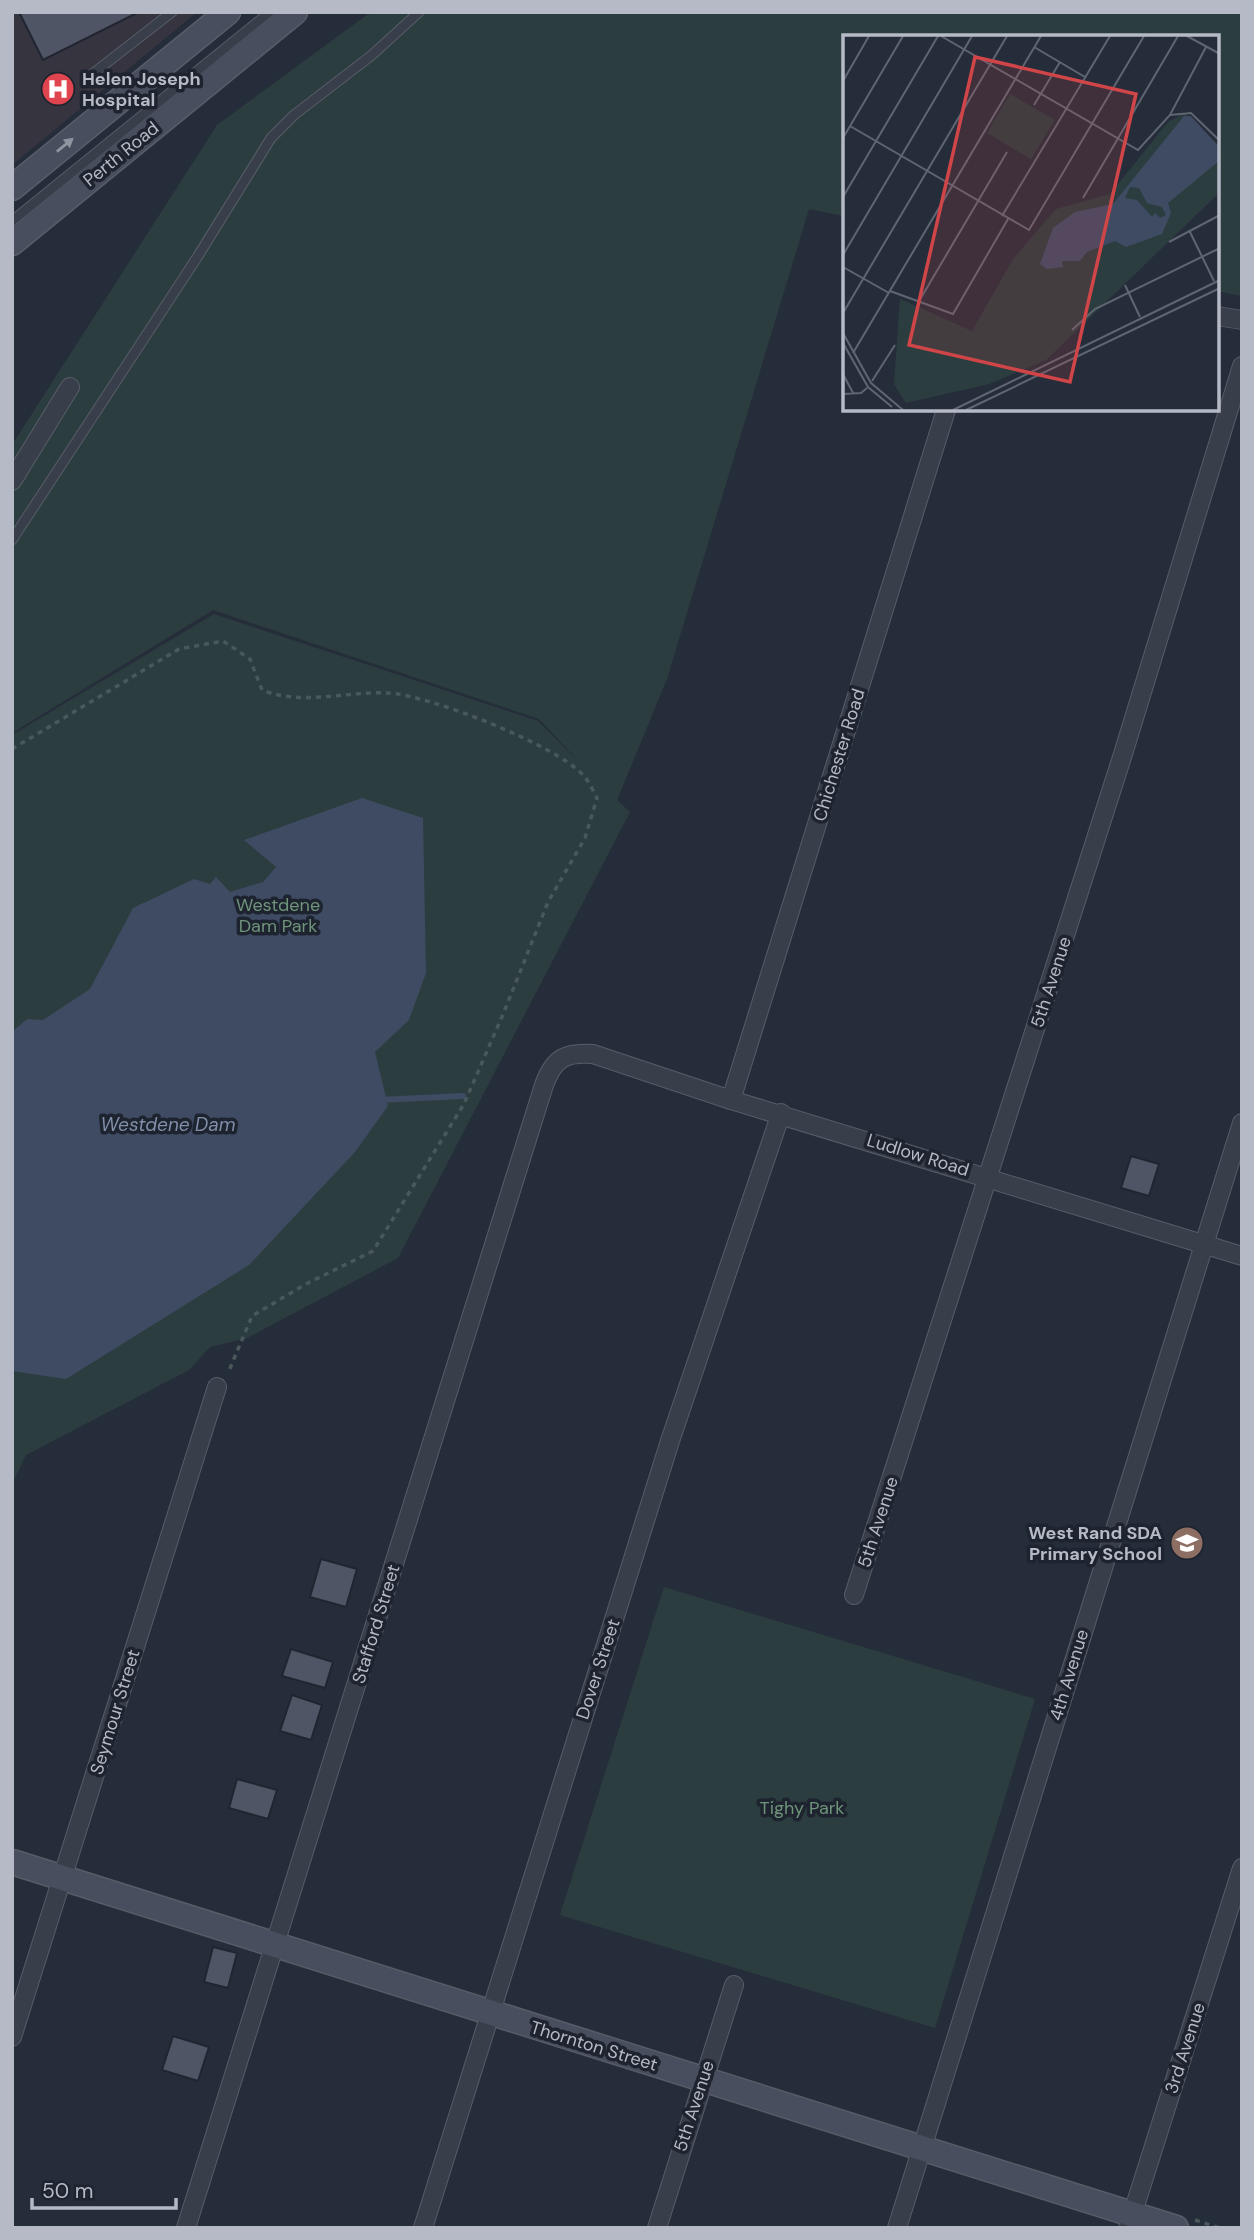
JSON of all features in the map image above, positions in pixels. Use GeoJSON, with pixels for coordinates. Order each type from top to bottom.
{"type":"FeatureCollection","features":[{"type":"Feature","properties":{"kind":"street"},"geometry":{"type":"LineString","coordinates":[[12,188],[228,12]]}},
{"type":"Feature","properties":{"kind":"street","name":"Perth Road"},"geometry":{"type":"LineString","coordinates":[[12,243],[295,12]]}},
{"type":"Feature","properties":{"kind":"street"},"geometry":{"type":"LineString","coordinates":[[1219,316],[1242,320]]}},
{"type":"Feature","properties":{"kind":"street","name":"5th Avenue"},"geometry":{"type":"LineString","coordinates":[[854,1595],[989,1177],[1242,366]]}},
{"type":"Feature","properties":{"kind":"street"},"geometry":{"type":"LineString","coordinates":[[12,481],[70,387]]}},
{"type":"Feature","properties":{"kind":"street","name":"Chichester Road"},"geometry":{"type":"LineString","coordinates":[[731,1100],[946,411]]}},
{"type":"Feature","properties":{"kind":"street","name":"Stafford Street"},"geometry":{"type":"LineString","coordinates":[[186,2228],[544,1085],[551,1066],[559,1057],[572,1052],[593,1054]]}},
{"type":"Feature","properties":{"kind":"street","name":"Ludlow Road"},"geometry":{"type":"LineString","coordinates":[[593,1054],[731,1100],[781,1113],[1242,1256]]}},
{"type":"Feature","properties":{"kind":"street","name":"Dover Street"},"geometry":{"type":"LineString","coordinates":[[424,2228],[670,1441],[781,1113]]}},
{"type":"Feature","properties":{"kind":"street","name":"4th Avenue"},"geometry":{"type":"LineString","coordinates":[[897,2228],[1242,1123]]}},
{"type":"Feature","properties":{"kind":"street","name":"Seymour Street"},"geometry":{"type":"LineString","coordinates":[[12,2037],[217,1387]]}},
{"type":"Feature","properties":{"kind":"street","name":"Thornton Street"},"geometry":{"type":"LineString","coordinates":[[12,1862],[489,2014],[923,2148],[1130,2221],[1176,2228]]}},
{"type":"Feature","properties":{"kind":"street","name":"3rd Avenue"},"geometry":{"type":"LineString","coordinates":[[1130,2221],[1242,1868]]}},
{"type":"Feature","properties":{"kind":"street","name":"5th Avenue"},"geometry":{"type":"LineString","coordinates":[[657,2228],[701,2080],[734,1985]]}},
{"type":"Feature","properties":{"kind":"lane"},"geometry":{"type":"LineString","coordinates":[[90,75],[172,12]]}},
{"type":"Feature","properties":{"kind":"lane"},"geometry":{"type":"LineString","coordinates":[[12,221],[270,12]]}},
{"type":"Feature","properties":{"kind":"lane"},"geometry":{"type":"LineString","coordinates":[[12,540],[198,256],[271,138],[294,115],[372,55],[419,12]]}},
{"type":"Feature","properties":{"kind":"path"},"geometry":{"type":"LineString","coordinates":[[12,750],[179,649],[223,642],[250,659],[262,690],[280,697],[390,693],[466,712],[561,758],[583,775],[597,798],[585,838],[548,902],[464,1104],[373,1251],[306,1284],[252,1316],[231,1370],[217,1387]]}},
{"type":"Feature","properties":{"kind":"shaded area","name":"Helen Joseph Hospital"},"geometry":{"type":"Polygon","coordinates":[[[12,12],[197,12],[12,165],[12,12]]]}},
{"type":"Feature","properties":{"kind":"green space","name":"Westdene Dam Park"},"geometry":{"type":"Polygon","coordinates":[[[371,12],[1242,12],[1242,296],[1219,291],[1219,35],[843,35],[843,216],[809,209],[667,679],[617,800],[630,812],[398,1258],[247,1338],[210,1347],[189,1370],[26,1455],[12,1484],[12,735],[214,614],[538,721],[582,765],[539,719],[213,610],[12,733],[12,445],[217,125],[371,12]]]}},
{"type":"Feature","properties":{"kind":"green space","name":"Tighy Park"},"geometry":{"type":"Polygon","coordinates":[[[664,1587],[1035,1699],[935,2028],[560,1915],[664,1587]]]}},
{"type":"Feature","properties":{"kind":"water","name":"Westdene Dam"},"geometry":{"type":"Polygon","coordinates":[[[362,798],[423,818],[426,973],[409,1020],[375,1052],[388,1106],[355,1152],[249,1265],[66,1379],[12,1371],[12,1032],[27,1019],[43,1020],[90,989],[133,908],[194,879],[210,884],[216,877],[230,892],[263,882],[276,867],[244,840],[362,798]]]}},
{"type":"Feature","properties":{"kind":"building"},"geometry":{"type":"Polygon","coordinates":[[[19,12],[139,12],[43,60],[19,12]]]}},
{"type":"Feature","properties":{"kind":"building"},"geometry":{"type":"Polygon","coordinates":[[[1131,1156],[1159,1164],[1149,1196],[1121,1188],[1131,1156]]]}},
{"type":"Feature","properties":{"kind":"building"},"geometry":{"type":"Polygon","coordinates":[[[321,1559],[357,1569],[346,1607],[310,1597],[321,1559]]]}},
{"type":"Feature","properties":{"kind":"building"},"geometry":{"type":"Polygon","coordinates":[[[291,1649],[333,1662],[325,1688],[282,1676],[291,1649]]]}},
{"type":"Feature","properties":{"kind":"building"},"geometry":{"type":"Polygon","coordinates":[[[292,1695],[322,1705],[311,1740],[280,1731],[292,1695]]]}},
{"type":"Feature","properties":{"kind":"building"},"geometry":{"type":"Polygon","coordinates":[[[237,1779],[277,1790],[268,1819],[229,1808],[237,1779]]]}},
{"type":"Feature","properties":{"kind":"building"},"geometry":{"type":"Polygon","coordinates":[[[213,1947],[237,1953],[228,1988],[204,1982],[213,1947]]]}},
{"type":"Feature","properties":{"kind":"building"},"geometry":{"type":"Polygon","coordinates":[[[173,2036],[209,2047],[198,2081],[162,2070],[173,2036]]]}},
{"type":"Feature","properties":{"kind":"waterway"},"geometry":{"type":"LineString","coordinates":[[378,1100],[463,1096]]}},
{"type":"Feature","properties":{"kind":"place","name":"Helen Joseph Hospital"},"geometry":{"type":"Point","coordinates":[58,89]}},
{"type":"Feature","properties":{"kind":"place","name":"West Rand SDA Primary School"},"geometry":{"type":"Point","coordinates":[1187,1543]}}]}
